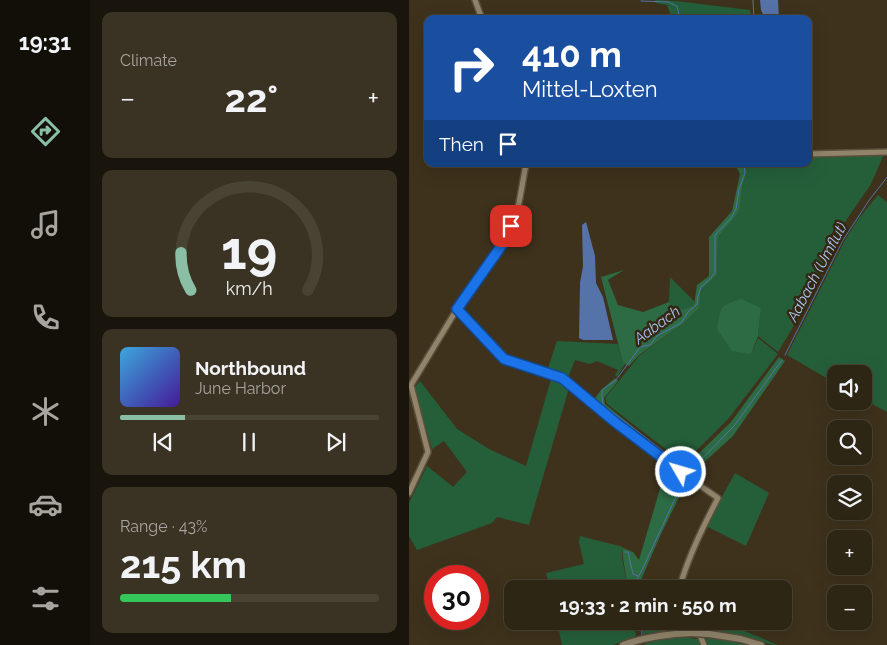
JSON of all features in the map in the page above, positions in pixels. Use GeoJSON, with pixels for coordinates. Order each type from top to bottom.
{"type":"FeatureCollection","features":[{"type":"Feature","properties":{"kind":"street"},"geometry":{"type":"LineString","coordinates":[[475,0],[481,15]]}},
{"type":"Feature","properties":{"kind":"street"},"geometry":{"type":"LineString","coordinates":[[812,154],[887,152]]}},
{"type":"Feature","properties":{"kind":"street"},"geometry":{"type":"LineString","coordinates":[[409,493],[411,482],[428,452],[410,386],[457,309],[504,242],[519,203],[525,167]]}},
{"type":"Feature","properties":{"kind":"street"},"geometry":{"type":"LineString","coordinates":[[457,309],[504,359],[562,378],[685,476],[718,498],[690,556],[682,580]]}},
{"type":"Feature","properties":{"kind":"street"},"geometry":{"type":"LineString","coordinates":[[698,630],[704,645]]}},
{"type":"Feature","properties":{"kind":"street"},"geometry":{"type":"LineString","coordinates":[[623,645],[668,634],[691,633],[741,639],[761,645]]}},
{"type":"Feature","properties":{"kind":"green space"},"geometry":{"type":"Polygon","coordinates":[[[655,0],[676,1],[750,10],[751,15],[671,15],[667,5],[656,3],[655,0]]]}},
{"type":"Feature","properties":{"kind":"green space"},"geometry":{"type":"Polygon","coordinates":[[[884,154],[871,184],[836,235],[793,327],[778,352],[758,336],[761,308],[751,354],[758,338],[778,354],[729,418],[685,464],[607,404],[605,398],[640,355],[684,323],[699,308],[701,290],[717,275],[718,237],[733,220],[747,170],[746,167],[812,167],[812,156],[884,154]]]}},
{"type":"Feature","properties":{"kind":"green space"},"geometry":{"type":"Polygon","coordinates":[[[736,167],[746,167],[747,170],[739,210],[718,237],[717,275],[701,290],[699,308],[684,323],[639,355],[629,366],[623,363],[601,277],[624,270],[608,280],[618,305],[643,312],[669,302],[674,310],[685,309],[694,305],[697,285],[709,276],[709,237],[732,211],[740,174],[736,167]]]}},
{"type":"Feature","properties":{"kind":"green space"},"geometry":{"type":"Polygon","coordinates":[[[878,195],[888,203],[887,412],[872,404],[872,365],[827,365],[827,378],[787,355],[845,240],[859,218],[878,195]]]}},
{"type":"Feature","properties":{"kind":"green space"},"geometry":{"type":"Polygon","coordinates":[[[670,277],[694,301],[694,305],[685,309],[674,310],[669,302],[670,277]]]}},
{"type":"Feature","properties":{"kind":"green space"},"geometry":{"type":"Polygon","coordinates":[[[741,299],[761,308],[758,336],[751,354],[732,351],[717,329],[722,308],[741,299]]]}},
{"type":"Feature","properties":{"kind":"green space"},"geometry":{"type":"Polygon","coordinates":[[[557,341],[618,344],[623,363],[625,364],[617,377],[615,375],[618,370],[597,361],[590,364],[575,360],[567,380],[564,377],[547,371],[557,341]]]}},
{"type":"Feature","properties":{"kind":"green space"},"geometry":{"type":"Polygon","coordinates":[[[779,357],[785,361],[733,436],[690,475],[641,580],[627,580],[623,548],[633,552],[639,560],[667,465],[593,401],[601,390],[615,378],[618,381],[604,398],[605,404],[682,467],[689,466],[697,455],[731,422],[779,357]]]}},
{"type":"Feature","properties":{"kind":"green space"},"geometry":{"type":"Polygon","coordinates":[[[551,379],[559,380],[569,388],[529,525],[497,517],[492,523],[417,550],[409,536],[409,503],[427,466],[453,487],[467,472],[444,441],[432,449],[414,388],[420,381],[457,429],[489,449],[526,466],[551,379]]]}},
{"type":"Feature","properties":{"kind":"green space"},"geometry":{"type":"Polygon","coordinates":[[[735,473],[769,493],[746,546],[706,526],[735,473]]]}},
{"type":"Feature","properties":{"kind":"green space"},"geometry":{"type":"Polygon","coordinates":[[[580,536],[623,547],[622,558],[626,580],[548,580],[546,573],[584,564],[579,542],[580,536]]]}},
{"type":"Feature","properties":{"kind":"green space"},"geometry":{"type":"Polygon","coordinates":[[[559,630],[635,630],[636,636],[613,645],[562,645],[559,630]]]}},
{"type":"Feature","properties":{"kind":"green space"},"geometry":{"type":"Polygon","coordinates":[[[643,630],[677,630],[643,634],[643,630]]]}},
{"type":"Feature","properties":{"kind":"green space"},"geometry":{"type":"Polygon","coordinates":[[[709,630],[740,630],[778,645],[767,644],[732,633],[709,630]]]}},
{"type":"Feature","properties":{"kind":"green space"},"geometry":{"type":"Polygon","coordinates":[[[682,637],[698,639],[700,645],[644,644],[663,639],[682,637]]]}},
{"type":"Feature","properties":{"kind":"green space"},"geometry":{"type":"Polygon","coordinates":[[[705,638],[726,640],[748,645],[708,645],[705,638]]]}},
{"type":"Feature","properties":{"kind":"water"},"geometry":{"type":"Polygon","coordinates":[[[760,0],[778,0],[779,15],[763,15],[760,0]]]}},
{"type":"Feature","properties":{"kind":"water"},"geometry":{"type":"Polygon","coordinates":[[[586,222],[595,256],[596,283],[603,297],[613,340],[583,340],[579,338],[580,283],[583,266],[582,225],[586,222]]]}},
{"type":"Feature","properties":{"kind":"waterway","name":"Aabach"},"geometry":{"type":"LineString","coordinates":[[753,0],[754,15]]}},
{"type":"Feature","properties":{"kind":"waterway"},"geometry":{"type":"LineString","coordinates":[[641,1],[668,2],[677,6],[679,15]]}},
{"type":"Feature","properties":{"kind":"waterway","name":"Aabach"},"geometry":{"type":"LineString","coordinates":[[684,467],[603,405],[602,390],[616,380],[640,347],[650,345],[657,336],[681,323],[688,312],[697,304],[701,287],[715,273],[715,235],[731,218],[736,209],[739,189],[745,173],[744,167]]}},
{"type":"Feature","properties":{"kind":"waterway","name":"Aabach (Umflut)"},"geometry":{"type":"LineString","coordinates":[[785,355],[843,240],[888,176]]}},
{"type":"Feature","properties":{"kind":"waterway","name":"Aabach (Umflut)"},"geometry":{"type":"LineString","coordinates":[[687,474],[734,426],[782,360]]}},
{"type":"Feature","properties":{"kind":"waterway","name":"Aabach (Umflut)"},"geometry":{"type":"LineString","coordinates":[[637,580],[685,477]]}},
{"type":"Feature","properties":{"kind":"waterway"},"geometry":{"type":"LineString","coordinates":[[625,552],[628,552],[633,574],[638,576]]}},
{"type":"Feature","properties":{"kind":"waterway","name":"Aabach (Umflut)"},"geometry":{"type":"LineString","coordinates":[[642,630],[642,635]]}},
{"type":"Feature","properties":{"kind":"route"},"geometry":{"type":"LineString","coordinates":[[511,226],[504,242],[457,309],[504,359],[562,378],[615,422],[681,472]]}}]}
